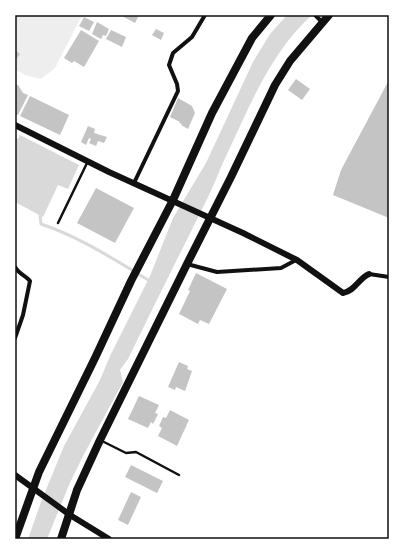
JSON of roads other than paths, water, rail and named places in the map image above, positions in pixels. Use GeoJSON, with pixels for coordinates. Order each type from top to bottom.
{"type":"FeatureCollection","features":[{"type":"Feature","properties":{"kind":"main road"},"geometry":{"type":"LineString","coordinates":[[15,539],[39,472],[131,281],[173,200],[220,99],[252,38],[271,15]]}},
{"type":"Feature","properties":{"kind":"main road"},"geometry":{"type":"LineString","coordinates":[[61,539],[77,490],[100,440],[211,218],[275,85],[290,60],[329,15]]}},
{"type":"Feature","properties":{"kind":"street"},"geometry":{"type":"LineString","coordinates":[[134,183],[178,91],[177,84],[169,65],[173,53],[192,37],[205,15]]}},
{"type":"Feature","properties":{"kind":"street"},"geometry":{"type":"LineString","coordinates":[[315,15],[322,22]]}},
{"type":"Feature","properties":{"kind":"street"},"geometry":{"type":"LineString","coordinates":[[15,125],[134,183],[243,233],[296,260],[343,293],[349,292],[364,276],[369,274],[389,277]]}},
{"type":"Feature","properties":{"kind":"street"},"geometry":{"type":"LineString","coordinates":[[187,264],[217,272],[281,268],[296,260]]}},
{"type":"Feature","properties":{"kind":"street"},"geometry":{"type":"LineString","coordinates":[[15,267],[30,281],[23,315],[15,338]]}},
{"type":"Feature","properties":{"kind":"street"},"geometry":{"type":"LineString","coordinates":[[15,475],[70,515],[109,539]]}},
{"type":"Feature","properties":{"kind":"lane"},"geometry":{"type":"LineString","coordinates":[[58,223],[88,161]]}},
{"type":"Feature","properties":{"kind":"lane"},"geometry":{"type":"LineString","coordinates":[[100,440],[126,453],[136,452],[180,475]]}},
{"type":"Feature","properties":{"kind":"waterway"},"geometry":{"type":"LineString","coordinates":[[40,215],[41,224],[70,235],[150,281]]}}]}
